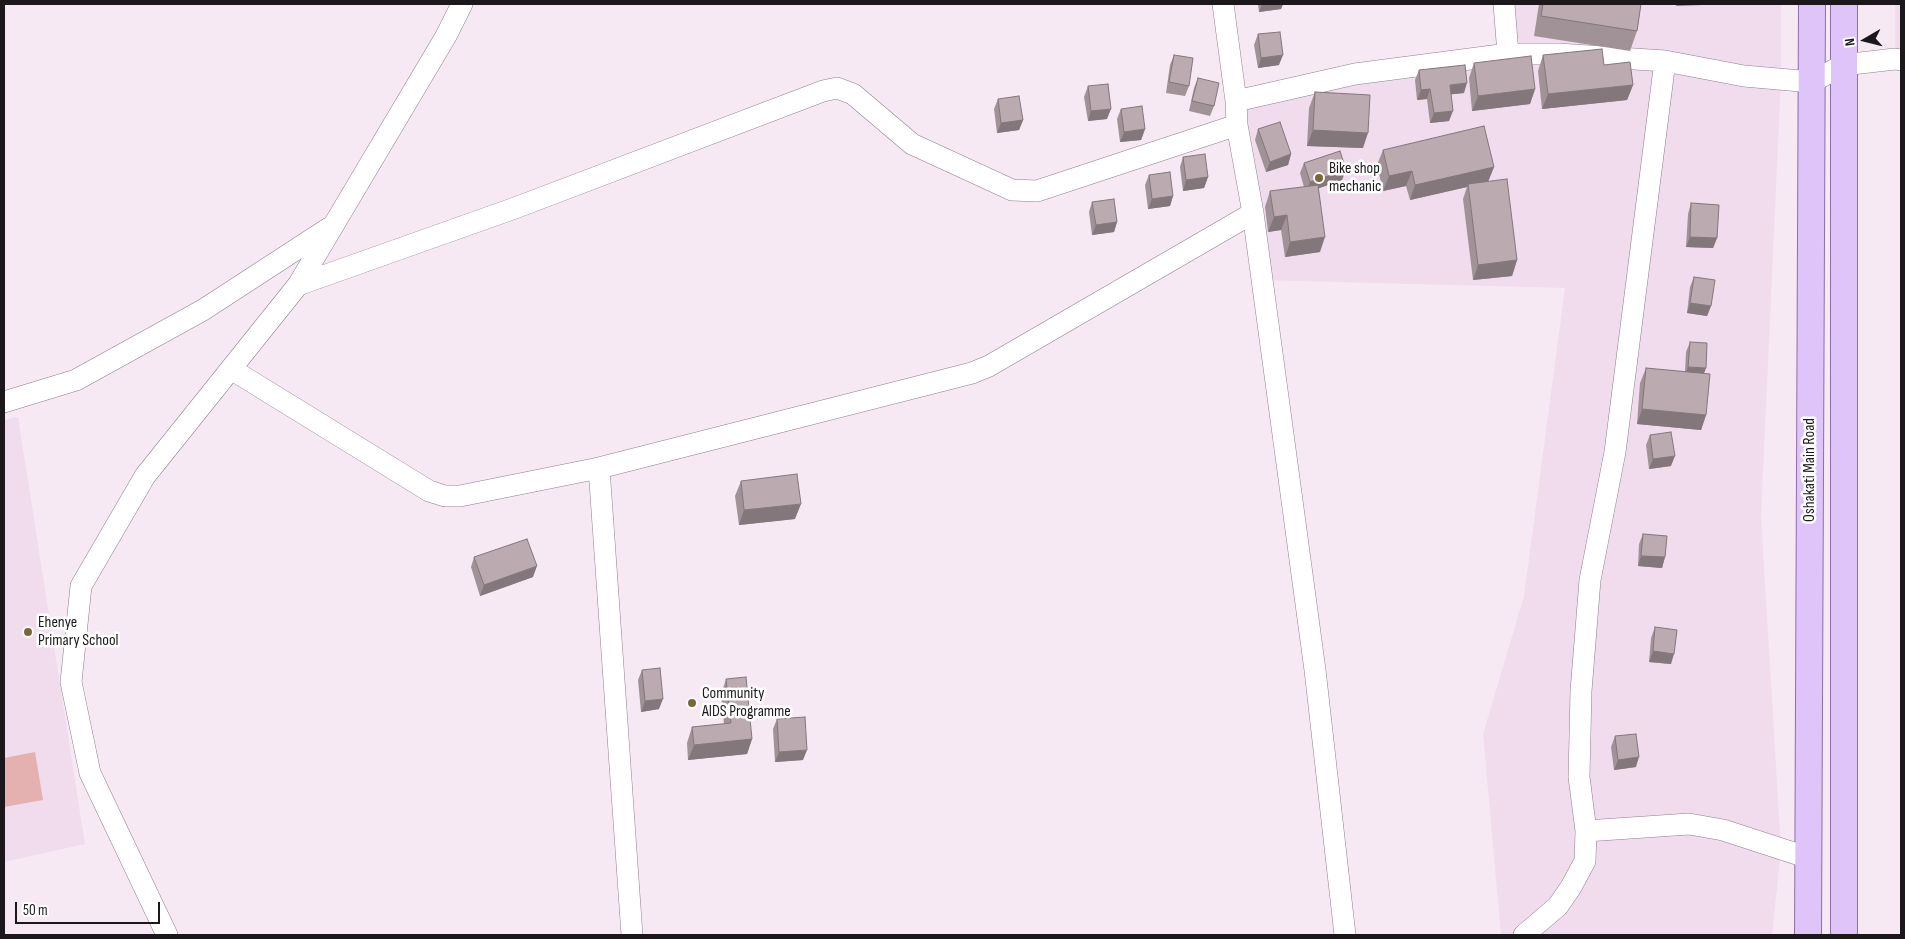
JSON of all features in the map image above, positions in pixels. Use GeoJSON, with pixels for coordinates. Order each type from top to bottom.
{"type":"FeatureCollection","features":[{"type":"Feature","properties":{"kind":"main road","name":"Oshakati Main Road"},"geometry":{"type":"LineString","coordinates":[[1808,935],[1812,4]]}},
{"type":"Feature","properties":{"kind":"main road"},"geometry":{"type":"LineString","coordinates":[[1844,4],[1844,935]]}},
{"type":"Feature","properties":{"kind":"street"},"geometry":{"type":"LineString","coordinates":[[167,935],[90,773],[71,682],[81,586],[145,476],[298,285],[446,36],[462,4]]}},
{"type":"Feature","properties":{"kind":"street"},"geometry":{"type":"LineString","coordinates":[[1223,4],[1236,101],[1237,125],[1253,213],[1315,670],[1345,935]]}},
{"type":"Feature","properties":{"kind":"street"},"geometry":{"type":"LineString","coordinates":[[1504,4],[1508,54]]}},
{"type":"Feature","properties":{"kind":"street"},"geometry":{"type":"LineString","coordinates":[[1236,101],[1355,74],[1508,54],[1558,54],[1665,61],[1744,76],[1812,82],[1843,65],[1895,59],[1901,60]]}},
{"type":"Feature","properties":{"kind":"street"},"geometry":{"type":"LineString","coordinates":[[1529,934],[1558,906],[1585,861],[1586,831],[1580,777],[1580,720],[1590,580],[1615,452],[1665,61]]}},
{"type":"Feature","properties":{"kind":"street"},"geometry":{"type":"LineString","coordinates":[[298,285],[514,208],[823,90],[837,88],[853,94],[912,144],[1012,190],[1037,191],[1237,125]]}},
{"type":"Feature","properties":{"kind":"street"},"geometry":{"type":"LineString","coordinates":[[230,369],[429,491],[445,496],[460,496],[599,468],[972,373],[989,366],[1253,213]]}},
{"type":"Feature","properties":{"kind":"street"},"geometry":{"type":"LineString","coordinates":[[4,402],[76,380],[204,310],[333,226]]}},
{"type":"Feature","properties":{"kind":"street"},"geometry":{"type":"LineString","coordinates":[[599,468],[632,935]]}},
{"type":"Feature","properties":{"kind":"street"},"geometry":{"type":"LineString","coordinates":[[1586,831],[1689,824],[1722,830],[1809,858]]}},
{"type":"Feature","properties":{"kind":"shaded area"},"geometry":{"type":"Polygon","coordinates":[[[1504,4],[1781,4],[1781,79],[1761,516],[1781,849],[1772,935],[1501,935],[1483,734],[1524,596],[1565,288],[1262,280],[1236,101],[1508,54],[1504,4]]]}},
{"type":"Feature","properties":{"kind":"shaded area"},"geometry":{"type":"Polygon","coordinates":[[[1895,4],[1901,4],[1901,60],[1895,59],[1895,4]]]}},
{"type":"Feature","properties":{"kind":"shaded area","name":"Ehenye Primary School"},"geometry":{"type":"Polygon","coordinates":[[[18,417],[85,844],[4,862],[4,420],[18,417]]]}},
{"type":"Feature","properties":{"kind":"shaded area"},"geometry":{"type":"Polygon","coordinates":[[[35,752],[43,800],[4,807],[4,758],[35,752]]]}},
{"type":"Feature","properties":{"kind":"building"},"geometry":{"type":"Polygon","coordinates":[[[1543,4],[1641,4],[1637,31],[1541,16],[1543,4]]]}},
{"type":"Feature","properties":{"kind":"building"},"geometry":{"type":"Polygon","coordinates":[[[1280,32],[1283,55],[1261,58],[1258,34],[1280,32]]]}},
{"type":"Feature","properties":{"kind":"building"},"geometry":{"type":"Polygon","coordinates":[[[1602,49],[1604,65],[1630,62],[1633,85],[1548,94],[1543,55],[1602,49]]]}},
{"type":"Feature","properties":{"kind":"building"},"geometry":{"type":"Polygon","coordinates":[[[1174,55],[1193,58],[1189,86],[1169,82],[1174,55]]]}},
{"type":"Feature","properties":{"kind":"building"},"geometry":{"type":"Polygon","coordinates":[[[1531,56],[1535,89],[1478,96],[1474,63],[1531,56]]]}},
{"type":"Feature","properties":{"kind":"building"},"geometry":{"type":"Polygon","coordinates":[[[1465,65],[1467,83],[1450,85],[1453,111],[1434,113],[1430,89],[1421,90],[1419,70],[1465,65]]]}},
{"type":"Feature","properties":{"kind":"building"},"geometry":{"type":"Polygon","coordinates":[[[1198,78],[1219,83],[1214,106],[1192,101],[1198,78]]]}},
{"type":"Feature","properties":{"kind":"building"},"geometry":{"type":"Polygon","coordinates":[[[1108,84],[1111,109],[1091,111],[1088,86],[1108,84]]]}},
{"type":"Feature","properties":{"kind":"building"},"geometry":{"type":"Polygon","coordinates":[[[1315,92],[1370,95],[1368,133],[1313,130],[1315,92]]]}},
{"type":"Feature","properties":{"kind":"building"},"geometry":{"type":"Polygon","coordinates":[[[1019,96],[1023,120],[1001,123],[998,99],[1019,96]]]}},
{"type":"Feature","properties":{"kind":"building"},"geometry":{"type":"Polygon","coordinates":[[[1142,106],[1145,129],[1124,132],[1121,109],[1142,106]]]}},
{"type":"Feature","properties":{"kind":"building"},"geometry":{"type":"Polygon","coordinates":[[[1280,122],[1291,154],[1270,162],[1258,129],[1280,122]]]}},
{"type":"Feature","properties":{"kind":"building"},"geometry":{"type":"Polygon","coordinates":[[[1484,126],[1494,167],[1415,185],[1412,171],[1389,176],[1383,150],[1484,126]]]}},
{"type":"Feature","properties":{"kind":"building"},"geometry":{"type":"Polygon","coordinates":[[[1340,151],[1346,170],[1310,182],[1304,163],[1340,151]]]}},
{"type":"Feature","properties":{"kind":"building"},"geometry":{"type":"Polygon","coordinates":[[[1205,154],[1208,177],[1186,180],[1183,157],[1205,154]]]}},
{"type":"Feature","properties":{"kind":"building"},"geometry":{"type":"Polygon","coordinates":[[[1170,172],[1173,196],[1152,199],[1149,175],[1170,172]]]}},
{"type":"Feature","properties":{"kind":"building"},"geometry":{"type":"Polygon","coordinates":[[[1507,179],[1517,260],[1478,265],[1468,184],[1507,179]]]}},
{"type":"Feature","properties":{"kind":"building"},"geometry":{"type":"Polygon","coordinates":[[[1318,185],[1325,237],[1290,242],[1287,215],[1274,217],[1270,191],[1318,185]]]}},
{"type":"Feature","properties":{"kind":"building"},"geometry":{"type":"Polygon","coordinates":[[[1114,199],[1117,222],[1096,225],[1092,202],[1114,199]]]}},
{"type":"Feature","properties":{"kind":"building"},"geometry":{"type":"Polygon","coordinates":[[[1691,203],[1719,205],[1717,238],[1690,237],[1691,203]]]}},
{"type":"Feature","properties":{"kind":"building"},"geometry":{"type":"Polygon","coordinates":[[[1694,277],[1715,280],[1711,306],[1690,303],[1694,277]]]}},
{"type":"Feature","properties":{"kind":"building"},"geometry":{"type":"Polygon","coordinates":[[[1690,342],[1707,343],[1706,368],[1688,367],[1690,342]]]}},
{"type":"Feature","properties":{"kind":"building"},"geometry":{"type":"Polygon","coordinates":[[[1646,368],[1710,374],[1706,415],[1642,409],[1646,368]]]}},
{"type":"Feature","properties":{"kind":"building"},"geometry":{"type":"Polygon","coordinates":[[[1671,432],[1675,456],[1653,459],[1650,435],[1671,432]]]}},
{"type":"Feature","properties":{"kind":"building"},"geometry":{"type":"Polygon","coordinates":[[[797,474],[801,504],[744,510],[741,481],[797,474]]]}},
{"type":"Feature","properties":{"kind":"building"},"geometry":{"type":"Polygon","coordinates":[[[1643,534],[1667,536],[1665,557],[1641,556],[1643,534]]]}},
{"type":"Feature","properties":{"kind":"building"},"geometry":{"type":"Polygon","coordinates":[[[527,539],[537,566],[484,585],[474,557],[527,539]]]}},
{"type":"Feature","properties":{"kind":"building"},"geometry":{"type":"Polygon","coordinates":[[[1655,627],[1677,630],[1674,654],[1653,651],[1655,627]]]}},
{"type":"Feature","properties":{"kind":"building"},"geometry":{"type":"Polygon","coordinates":[[[660,668],[663,699],[645,701],[642,670],[660,668]]]}},
{"type":"Feature","properties":{"kind":"building"},"geometry":{"type":"Polygon","coordinates":[[[746,677],[752,739],[694,745],[692,727],[731,723],[726,679],[746,677]]]}},
{"type":"Feature","properties":{"kind":"building"},"geometry":{"type":"Polygon","coordinates":[[[805,717],[807,750],[779,752],[777,719],[805,717]]]}},
{"type":"Feature","properties":{"kind":"building"},"geometry":{"type":"Polygon","coordinates":[[[1636,734],[1639,757],[1618,760],[1615,736],[1636,734]]]}},
{"type":"Feature","properties":{"kind":"place","name":"Bike shop mechanic"},"geometry":{"type":"Point","coordinates":[1319,178]}},
{"type":"Feature","properties":{"kind":"place","name":"Ehenye Primary School"},"geometry":{"type":"Point","coordinates":[28,632]}},
{"type":"Feature","properties":{"kind":"place","name":"Community AIDS Programme"},"geometry":{"type":"Point","coordinates":[692,703]}}]}
